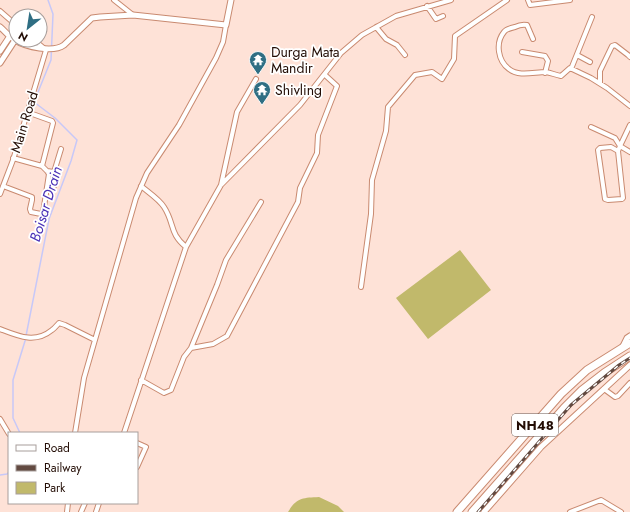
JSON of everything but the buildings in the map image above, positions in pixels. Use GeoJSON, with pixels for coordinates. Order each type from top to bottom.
{"type":"FeatureCollection","features":[{"type":"Feature","properties":{"kind":"highway","name":"NH48"},"geometry":{"type":"LineString","coordinates":[[457,512],[561,394],[587,370],[630,343]]}},
{"type":"Feature","properties":{"kind":"highway","name":"NH48"},"geometry":{"type":"LineString","coordinates":[[472,512],[564,408],[582,390],[604,373],[629,359]]}},
{"type":"Feature","properties":{"kind":"street"},"geometry":{"type":"LineString","coordinates":[[114,0],[133,15]]}},
{"type":"Feature","properties":{"kind":"street"},"geometry":{"type":"LineString","coordinates":[[75,432],[84,378],[136,198],[147,173],[179,125],[204,81],[223,42],[231,0]]}},
{"type":"Feature","properties":{"kind":"street"},"geometry":{"type":"LineString","coordinates":[[124,432],[186,247],[221,185],[300,105],[325,75],[341,52],[362,35],[396,16],[451,0]]}},
{"type":"Feature","properties":{"kind":"street"},"geometry":{"type":"LineString","coordinates":[[361,287],[371,214],[372,180],[386,131],[388,107],[415,75],[432,72],[442,78],[454,59],[455,36],[507,0]]}},
{"type":"Feature","properties":{"kind":"street"},"geometry":{"type":"LineString","coordinates":[[528,0],[530,5],[570,0]]}},
{"type":"Feature","properties":{"kind":"street"},"geometry":{"type":"LineString","coordinates":[[427,6],[436,19],[443,16]]}},
{"type":"Feature","properties":{"kind":"street"},"geometry":{"type":"LineString","coordinates":[[0,11],[8,18]]}},
{"type":"Feature","properties":{"kind":"street"},"geometry":{"type":"LineString","coordinates":[[41,48],[47,50],[60,48],[92,18],[133,15],[226,25]]}},
{"type":"Feature","properties":{"kind":"street"},"geometry":{"type":"LineString","coordinates":[[533,39],[527,24],[506,30],[503,33],[499,54],[509,70],[519,73],[545,72],[561,76],[570,68],[571,69],[592,18]]}},
{"type":"Feature","properties":{"kind":"street"},"geometry":{"type":"LineString","coordinates":[[0,27],[8,34]]}},
{"type":"Feature","properties":{"kind":"street"},"geometry":{"type":"LineString","coordinates":[[376,27],[386,39],[397,45],[405,54]]}},
{"type":"Feature","properties":{"kind":"street"},"geometry":{"type":"LineString","coordinates":[[0,51],[8,39]]}},
{"type":"Feature","properties":{"kind":"street"},"geometry":{"type":"LineString","coordinates":[[600,83],[600,71],[612,46],[615,45],[630,57]]}},
{"type":"Feature","properties":{"kind":"street"},"geometry":{"type":"LineString","coordinates":[[0,64],[10,48]]}},
{"type":"Feature","properties":{"kind":"street","name":"Main Road"},"geometry":{"type":"LineString","coordinates":[[0,194],[47,50]]}},
{"type":"Feature","properties":{"kind":"street"},"geometry":{"type":"LineString","coordinates":[[522,52],[546,56],[548,61],[545,72]]}},
{"type":"Feature","properties":{"kind":"street"},"geometry":{"type":"LineString","coordinates":[[577,55],[590,62]]}},
{"type":"Feature","properties":{"kind":"street"},"geometry":{"type":"LineString","coordinates":[[571,69],[600,83],[630,106]]}},
{"type":"Feature","properties":{"kind":"street"},"geometry":{"type":"LineString","coordinates":[[191,348],[213,344],[227,336],[298,202],[300,188],[317,153],[318,135],[337,86],[325,75]]}},
{"type":"Feature","properties":{"kind":"street"},"geometry":{"type":"LineString","coordinates":[[221,185],[237,112],[256,79]]}},
{"type":"Feature","properties":{"kind":"street"},"geometry":{"type":"LineString","coordinates":[[27,112],[53,123],[42,166]]}},
{"type":"Feature","properties":{"kind":"street"},"geometry":{"type":"LineString","coordinates":[[619,148],[630,125]]}},
{"type":"Feature","properties":{"kind":"street"},"geometry":{"type":"LineString","coordinates":[[591,127],[615,138],[619,148],[623,198],[605,199],[598,150],[600,148],[611,147],[619,148],[630,152]]}},
{"type":"Feature","properties":{"kind":"street"},"geometry":{"type":"LineString","coordinates":[[54,186],[54,172],[60,149]]}},
{"type":"Feature","properties":{"kind":"street"},"geometry":{"type":"LineString","coordinates":[[3,186],[32,197],[31,212],[44,214],[49,174],[42,166],[13,158]]}},
{"type":"Feature","properties":{"kind":"street"},"geometry":{"type":"LineString","coordinates":[[47,171],[54,172]]}},
{"type":"Feature","properties":{"kind":"street"},"geometry":{"type":"LineString","coordinates":[[141,186],[164,205],[171,220],[173,233],[186,247]]}},
{"type":"Feature","properties":{"kind":"street"},"geometry":{"type":"LineString","coordinates":[[141,380],[164,393],[171,390],[184,357],[191,348],[226,260],[261,202]]}},
{"type":"Feature","properties":{"kind":"street"},"geometry":{"type":"LineString","coordinates":[[0,329],[25,338],[41,336],[52,330],[59,323],[95,340]]}},
{"type":"Feature","properties":{"kind":"street"},"geometry":{"type":"LineString","coordinates":[[622,349],[627,338],[630,336]]}},
{"type":"Feature","properties":{"kind":"street"},"geometry":{"type":"LineString","coordinates":[[484,512],[541,447],[604,389],[629,359]]}},
{"type":"Feature","properties":{"kind":"street"},"geometry":{"type":"LineString","coordinates":[[604,389],[615,397],[618,396],[630,383]]}},
{"type":"Feature","properties":{"kind":"street"},"geometry":{"type":"LineString","coordinates":[[0,419],[8,432]]}},
{"type":"Feature","properties":{"kind":"street"},"geometry":{"type":"LineString","coordinates":[[138,443],[146,447],[138,465]]}},
{"type":"Feature","properties":{"kind":"street"},"geometry":{"type":"LineString","coordinates":[[570,512],[601,500],[612,508],[620,511]]}},
{"type":"Feature","properties":{"kind":"green space"},"geometry":{"type":"Polygon","coordinates":[[[460,250],[491,290],[428,339],[396,298],[460,250]]]}},
{"type":"Feature","properties":{"kind":"green space"},"geometry":{"type":"Polygon","coordinates":[[[319,497],[338,506],[344,512],[288,512],[294,503],[301,499],[319,497]]]}},
{"type":"Feature","properties":{"kind":"waterway","name":"Boisar Drain"},"geometry":{"type":"LineString","coordinates":[[20,432],[13,418],[13,380],[25,341],[49,219],[71,161],[77,140],[55,118],[34,102],[51,60],[53,14],[48,0]]}},
{"type":"Feature","properties":{"kind":"waterway","name":"Boisar Drain"},"geometry":{"type":"LineString","coordinates":[[0,475],[8,473]]}},
{"type":"Feature","properties":{"kind":"railway"},"geometry":{"type":"LineString","coordinates":[[478,512],[571,405],[619,365],[630,358]]}},
{"type":"Feature","properties":{"kind":"place","name":"Durga Mata Mandir"},"geometry":{"type":"Point","coordinates":[258,75]}},
{"type":"Feature","properties":{"kind":"place","name":"Shivling"},"geometry":{"type":"Point","coordinates":[262,105]}}]}
